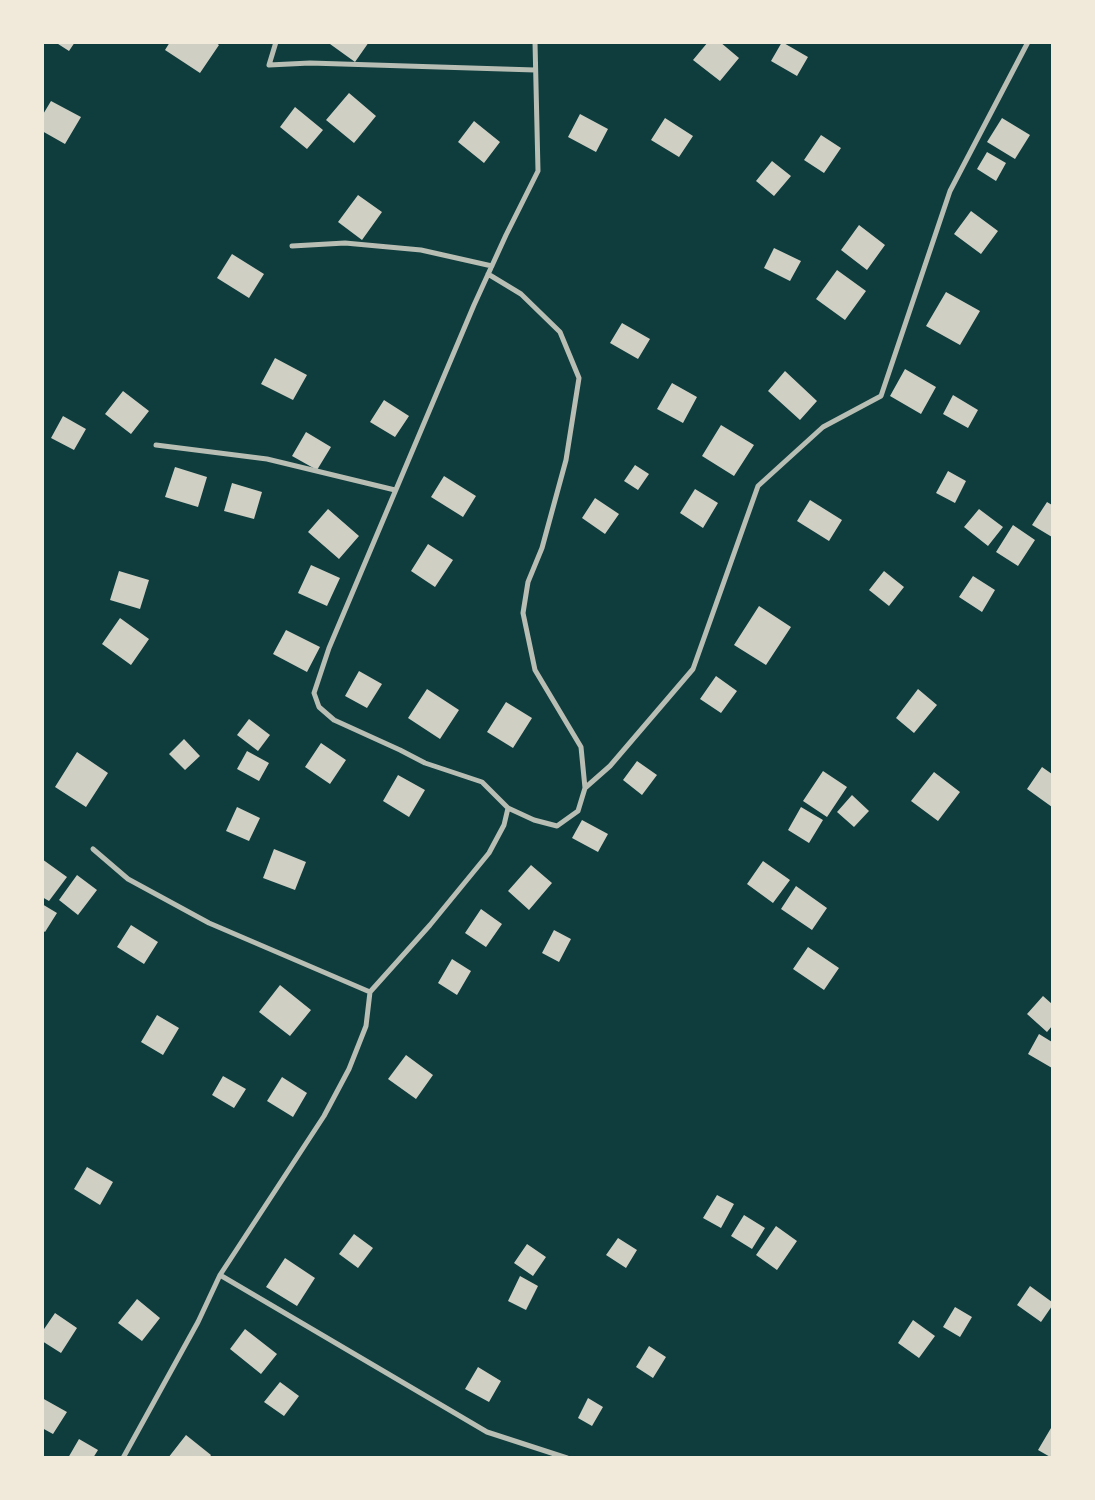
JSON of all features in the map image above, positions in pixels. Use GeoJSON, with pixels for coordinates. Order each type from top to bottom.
{"type":"FeatureCollection","features":[{"type":"Feature","properties":{"kind":"street"},"geometry":{"type":"LineString","coordinates":[[276,42],[269,65],[310,63],[535,70]]}},
{"type":"Feature","properties":{"kind":"street"},"geometry":{"type":"LineString","coordinates":[[488,274],[521,294],[560,332],[579,378],[566,460],[542,548],[528,582],[523,613],[535,670],[581,747],[585,788],[578,811],[557,826],[534,820],[508,808],[482,782],[425,763],[334,720],[319,707],[314,693],[329,648],[488,274],[538,171],[535,42]]}},
{"type":"Feature","properties":{"kind":"street"},"geometry":{"type":"LineString","coordinates":[[585,788],[610,766],[693,669],[758,486],[823,427],[881,396],[950,191],[1028,42]]}},
{"type":"Feature","properties":{"kind":"street"},"geometry":{"type":"LineString","coordinates":[[292,246],[345,243],[421,250],[492,266]]}},
{"type":"Feature","properties":{"kind":"street"},"geometry":{"type":"LineString","coordinates":[[156,445],[267,460],[396,490]]}},
{"type":"Feature","properties":{"kind":"street"},"geometry":{"type":"LineString","coordinates":[[123,1458],[198,1322],[220,1275],[324,1116],[348,1069],[366,1026],[370,992],[430,925],[488,853],[504,825],[508,808]]}},
{"type":"Feature","properties":{"kind":"street"},"geometry":{"type":"LineString","coordinates":[[93,849],[128,879],[208,923],[370,992]]}},
{"type":"Feature","properties":{"kind":"street"},"geometry":{"type":"LineString","coordinates":[[220,1275],[488,1432],[567,1458]]}},
{"type":"Feature","properties":{"kind":"building"},"geometry":{"type":"Polygon","coordinates":[[[55,42],[75,42],[69,51],[55,42]]]}},
{"type":"Feature","properties":{"kind":"building"},"geometry":{"type":"Polygon","coordinates":[[[170,42],[215,42],[219,45],[200,73],[165,50],[170,42]]]}},
{"type":"Feature","properties":{"kind":"building"},"geometry":{"type":"Polygon","coordinates":[[[332,42],[369,42],[355,62],[330,44],[332,42]]]}},
{"type":"Feature","properties":{"kind":"building"},"geometry":{"type":"Polygon","coordinates":[[[708,42],[720,42],[739,58],[720,81],[693,60],[708,42]]]}},
{"type":"Feature","properties":{"kind":"building"},"geometry":{"type":"Polygon","coordinates":[[[782,42],[808,57],[797,76],[771,61],[782,42]]]}},
{"type":"Feature","properties":{"kind":"building"},"geometry":{"type":"Polygon","coordinates":[[[349,93],[376,116],[354,143],[326,120],[349,93]]]}},
{"type":"Feature","properties":{"kind":"building"},"geometry":{"type":"Polygon","coordinates":[[[51,101],[81,117],[65,144],[42,131],[42,116],[51,101]]]}},
{"type":"Feature","properties":{"kind":"building"},"geometry":{"type":"Polygon","coordinates":[[[295,107],[323,130],[307,149],[280,127],[295,107]]]}},
{"type":"Feature","properties":{"kind":"building"},"geometry":{"type":"Polygon","coordinates":[[[580,114],[608,129],[596,152],[568,137],[580,114]]]}},
{"type":"Feature","properties":{"kind":"building"},"geometry":{"type":"Polygon","coordinates":[[[665,118],[693,136],[679,157],[651,140],[665,118]]]}},
{"type":"Feature","properties":{"kind":"building"},"geometry":{"type":"Polygon","coordinates":[[[1002,118],[1030,135],[1015,159],[987,142],[1002,118]]]}},
{"type":"Feature","properties":{"kind":"building"},"geometry":{"type":"Polygon","coordinates":[[[474,121],[500,142],[484,163],[458,142],[474,121]]]}},
{"type":"Feature","properties":{"kind":"building"},"geometry":{"type":"Polygon","coordinates":[[[821,135],[841,148],[824,173],[804,160],[821,135]]]}},
{"type":"Feature","properties":{"kind":"building"},"geometry":{"type":"Polygon","coordinates":[[[987,152],[1006,163],[996,181],[977,169],[987,152]]]}},
{"type":"Feature","properties":{"kind":"building"},"geometry":{"type":"Polygon","coordinates":[[[772,161],[791,176],[774,196],[756,181],[772,161]]]}},
{"type":"Feature","properties":{"kind":"building"},"geometry":{"type":"Polygon","coordinates":[[[358,195],[382,212],[362,240],[338,222],[358,195]]]}},
{"type":"Feature","properties":{"kind":"building"},"geometry":{"type":"Polygon","coordinates":[[[971,211],[998,231],[981,254],[954,234],[971,211]]]}},
{"type":"Feature","properties":{"kind":"building"},"geometry":{"type":"Polygon","coordinates":[[[859,225],[885,245],[867,270],[841,250],[859,225]]]}},
{"type":"Feature","properties":{"kind":"building"},"geometry":{"type":"Polygon","coordinates":[[[774,248],[801,261],[790,281],[764,268],[774,248]]]}},
{"type":"Feature","properties":{"kind":"building"},"geometry":{"type":"Polygon","coordinates":[[[232,254],[264,274],[249,298],[217,278],[232,254]]]}},
{"type":"Feature","properties":{"kind":"building"},"geometry":{"type":"Polygon","coordinates":[[[837,270],[866,291],[845,320],[816,299],[837,270]]]}},
{"type":"Feature","properties":{"kind":"building"},"geometry":{"type":"Polygon","coordinates":[[[946,292],[980,311],[960,345],[926,326],[946,292]]]}},
{"type":"Feature","properties":{"kind":"building"},"geometry":{"type":"Polygon","coordinates":[[[622,323],[650,339],[638,359],[610,343],[622,323]]]}},
{"type":"Feature","properties":{"kind":"building"},"geometry":{"type":"Polygon","coordinates":[[[275,358],[307,375],[293,400],[261,384],[275,358]]]}},
{"type":"Feature","properties":{"kind":"building"},"geometry":{"type":"Polygon","coordinates":[[[905,369],[936,387],[921,414],[890,396],[905,369]]]}},
{"type":"Feature","properties":{"kind":"building"},"geometry":{"type":"Polygon","coordinates":[[[785,371],[817,401],[800,420],[768,391],[785,371]]]}},
{"type":"Feature","properties":{"kind":"building"},"geometry":{"type":"Polygon","coordinates":[[[672,383],[697,397],[683,423],[657,409],[672,383]]]}},
{"type":"Feature","properties":{"kind":"building"},"geometry":{"type":"Polygon","coordinates":[[[123,391],[149,411],[131,434],[105,414],[123,391]]]}},
{"type":"Feature","properties":{"kind":"building"},"geometry":{"type":"Polygon","coordinates":[[[953,395],[978,410],[968,428],[943,414],[953,395]]]}},
{"type":"Feature","properties":{"kind":"building"},"geometry":{"type":"Polygon","coordinates":[[[384,400],[409,416],[395,437],[370,422],[384,400]]]}},
{"type":"Feature","properties":{"kind":"building"},"geometry":{"type":"Polygon","coordinates":[[[63,416],[86,429],[74,450],[51,438],[63,416]]]}},
{"type":"Feature","properties":{"kind":"building"},"geometry":{"type":"Polygon","coordinates":[[[721,425],[754,445],[734,476],[702,456],[721,425]]]}},
{"type":"Feature","properties":{"kind":"building"},"geometry":{"type":"Polygon","coordinates":[[[306,432],[331,447],[317,470],[292,456],[306,432]]]}},
{"type":"Feature","properties":{"kind":"building"},"geometry":{"type":"Polygon","coordinates":[[[635,465],[649,474],[638,490],[624,481],[635,465]]]}},
{"type":"Feature","properties":{"kind":"building"},"geometry":{"type":"Polygon","coordinates":[[[175,467],[207,477],[198,507],[165,497],[175,467]]]}},
{"type":"Feature","properties":{"kind":"building"},"geometry":{"type":"Polygon","coordinates":[[[948,471],[966,481],[955,503],[936,493],[948,471]]]}},
{"type":"Feature","properties":{"kind":"building"},"geometry":{"type":"Polygon","coordinates":[[[444,476],[476,496],[463,517],[431,497],[444,476]]]}},
{"type":"Feature","properties":{"kind":"building"},"geometry":{"type":"Polygon","coordinates":[[[232,483],[262,492],[254,519],[224,511],[232,483]]]}},
{"type":"Feature","properties":{"kind":"building"},"geometry":{"type":"Polygon","coordinates":[[[695,489],[718,503],[703,528],[680,513],[695,489]]]}},
{"type":"Feature","properties":{"kind":"building"},"geometry":{"type":"Polygon","coordinates":[[[595,498],[619,514],[605,534],[582,518],[595,498]]]}},
{"type":"Feature","properties":{"kind":"building"},"geometry":{"type":"Polygon","coordinates":[[[810,500],[842,520],[829,541],[797,521],[810,500]]]}},
{"type":"Feature","properties":{"kind":"building"},"geometry":{"type":"Polygon","coordinates":[[[1047,502],[1052,505],[1052,537],[1032,525],[1047,502]]]}},
{"type":"Feature","properties":{"kind":"building"},"geometry":{"type":"Polygon","coordinates":[[[328,509],[359,536],[339,559],[308,532],[328,509]]]}},
{"type":"Feature","properties":{"kind":"building"},"geometry":{"type":"Polygon","coordinates":[[[979,509],[1003,527],[988,546],[964,527],[979,509]]]}},
{"type":"Feature","properties":{"kind":"building"},"geometry":{"type":"Polygon","coordinates":[[[1013,525],[1035,540],[1018,566],[996,552],[1013,525]]]}},
{"type":"Feature","properties":{"kind":"building"},"geometry":{"type":"Polygon","coordinates":[[[428,544],[453,560],[435,587],[411,571],[428,544]]]}},
{"type":"Feature","properties":{"kind":"building"},"geometry":{"type":"Polygon","coordinates":[[[311,565],[340,578],[327,606],[298,593],[311,565]]]}},
{"type":"Feature","properties":{"kind":"building"},"geometry":{"type":"Polygon","coordinates":[[[119,571],[149,580],[140,609],[110,600],[119,571]]]}},
{"type":"Feature","properties":{"kind":"building"},"geometry":{"type":"Polygon","coordinates":[[[884,571],[904,587],[889,606],[869,590],[884,571]]]}},
{"type":"Feature","properties":{"kind":"building"},"geometry":{"type":"Polygon","coordinates":[[[973,576],[995,590],[982,612],[959,597],[973,576]]]}},
{"type":"Feature","properties":{"kind":"building"},"geometry":{"type":"Polygon","coordinates":[[[759,606],[791,627],[766,665],[734,645],[759,606]]]}},
{"type":"Feature","properties":{"kind":"building"},"geometry":{"type":"Polygon","coordinates":[[[120,618],[149,639],[131,665],[102,644],[120,618]]]}},
{"type":"Feature","properties":{"kind":"building"},"geometry":{"type":"Polygon","coordinates":[[[286,630],[320,647],[307,672],[273,654],[286,630]]]}},
{"type":"Feature","properties":{"kind":"building"},"geometry":{"type":"Polygon","coordinates":[[[359,671],[382,684],[367,708],[345,696],[359,671]]]}},
{"type":"Feature","properties":{"kind":"building"},"geometry":{"type":"Polygon","coordinates":[[[716,676],[737,691],[721,713],[700,699],[716,676]]]}},
{"type":"Feature","properties":{"kind":"building"},"geometry":{"type":"Polygon","coordinates":[[[427,689],[459,710],[440,739],[408,718],[427,689]]]}},
{"type":"Feature","properties":{"kind":"building"},"geometry":{"type":"Polygon","coordinates":[[[918,689],[937,705],[914,733],[896,718],[918,689]]]}},
{"type":"Feature","properties":{"kind":"building"},"geometry":{"type":"Polygon","coordinates":[[[506,702],[532,718],[513,748],[487,732],[506,702]]]}},
{"type":"Feature","properties":{"kind":"building"},"geometry":{"type":"Polygon","coordinates":[[[249,719],[270,735],[258,751],[237,735],[249,719]]]}},
{"type":"Feature","properties":{"kind":"building"},"geometry":{"type":"Polygon","coordinates":[[[184,739],[200,756],[185,770],[169,754],[184,739]]]}},
{"type":"Feature","properties":{"kind":"building"},"geometry":{"type":"Polygon","coordinates":[[[321,743],[346,760],[330,784],[305,767],[321,743]]]}},
{"type":"Feature","properties":{"kind":"building"},"geometry":{"type":"Polygon","coordinates":[[[247,751],[269,763],[259,781],[237,769],[247,751]]]}},
{"type":"Feature","properties":{"kind":"building"},"geometry":{"type":"Polygon","coordinates":[[[77,752],[108,773],[86,807],[55,787],[77,752]]]}},
{"type":"Feature","properties":{"kind":"building"},"geometry":{"type":"Polygon","coordinates":[[[637,761],[657,775],[642,795],[623,780],[637,761]]]}},
{"type":"Feature","properties":{"kind":"building"},"geometry":{"type":"Polygon","coordinates":[[[1042,767],[1052,774],[1052,807],[1027,789],[1042,767]]]}},
{"type":"Feature","properties":{"kind":"building"},"geometry":{"type":"Polygon","coordinates":[[[823,771],[847,787],[827,817],[803,801],[823,771]]]}},
{"type":"Feature","properties":{"kind":"building"},"geometry":{"type":"Polygon","coordinates":[[[934,772],[960,792],[938,821],[911,801],[934,772]]]}},
{"type":"Feature","properties":{"kind":"building"},"geometry":{"type":"Polygon","coordinates":[[[398,775],[425,790],[409,817],[383,801],[398,775]]]}},
{"type":"Feature","properties":{"kind":"building"},"geometry":{"type":"Polygon","coordinates":[[[852,795],[869,811],[854,827],[837,812],[852,795]]]}},
{"type":"Feature","properties":{"kind":"building"},"geometry":{"type":"Polygon","coordinates":[[[237,807],[260,818],[249,841],[226,831],[237,807]]]}},
{"type":"Feature","properties":{"kind":"building"},"geometry":{"type":"Polygon","coordinates":[[[801,807],[823,820],[809,843],[788,830],[801,807]]]}},
{"type":"Feature","properties":{"kind":"building"},"geometry":{"type":"Polygon","coordinates":[[[582,820],[608,834],[598,852],[572,838],[582,820]]]}},
{"type":"Feature","properties":{"kind":"building"},"geometry":{"type":"Polygon","coordinates":[[[274,849],[306,862],[295,890],[263,878],[274,849]]]}},
{"type":"Feature","properties":{"kind":"building"},"geometry":{"type":"Polygon","coordinates":[[[42,859],[67,877],[49,901],[42,897],[42,859]]]}},
{"type":"Feature","properties":{"kind":"building"},"geometry":{"type":"Polygon","coordinates":[[[763,861],[790,880],[773,903],[747,884],[763,861]]]}},
{"type":"Feature","properties":{"kind":"building"},"geometry":{"type":"Polygon","coordinates":[[[531,865],[552,883],[529,910],[508,891],[531,865]]]}},
{"type":"Feature","properties":{"kind":"building"},"geometry":{"type":"Polygon","coordinates":[[[77,875],[97,890],[78,915],[59,900],[77,875]]]}},
{"type":"Feature","properties":{"kind":"building"},"geometry":{"type":"Polygon","coordinates":[[[796,886],[827,908],[812,930],[781,909],[796,886]]]}},
{"type":"Feature","properties":{"kind":"building"},"geometry":{"type":"Polygon","coordinates":[[[42,904],[57,913],[45,932],[42,930],[42,904]]]}},
{"type":"Feature","properties":{"kind":"building"},"geometry":{"type":"Polygon","coordinates":[[[481,909],[502,924],[486,947],[465,933],[481,909]]]}},
{"type":"Feature","properties":{"kind":"building"},"geometry":{"type":"Polygon","coordinates":[[[131,925],[158,942],[144,964],[117,947],[131,925]]]}},
{"type":"Feature","properties":{"kind":"building"},"geometry":{"type":"Polygon","coordinates":[[[554,930],[571,939],[559,962],[542,953],[554,930]]]}},
{"type":"Feature","properties":{"kind":"building"},"geometry":{"type":"Polygon","coordinates":[[[808,947],[839,968],[824,990],[793,969],[808,947]]]}},
{"type":"Feature","properties":{"kind":"building"},"geometry":{"type":"Polygon","coordinates":[[[452,959],[471,971],[457,995],[438,983],[452,959]]]}},
{"type":"Feature","properties":{"kind":"building"},"geometry":{"type":"Polygon","coordinates":[[[280,985],[311,1010],[290,1036],[259,1012],[280,985]]]}},
{"type":"Feature","properties":{"kind":"building"},"geometry":{"type":"Polygon","coordinates":[[[1043,996],[1052,1004],[1052,1026],[1047,1032],[1027,1014],[1043,996]]]}},
{"type":"Feature","properties":{"kind":"building"},"geometry":{"type":"Polygon","coordinates":[[[157,1015],[179,1028],[163,1055],[141,1042],[157,1015]]]}},
{"type":"Feature","properties":{"kind":"building"},"geometry":{"type":"Polygon","coordinates":[[[1039,1034],[1052,1042],[1052,1068],[1028,1054],[1039,1034]]]}},
{"type":"Feature","properties":{"kind":"building"},"geometry":{"type":"Polygon","coordinates":[[[406,1055],[433,1075],[416,1099],[388,1079],[406,1055]]]}},
{"type":"Feature","properties":{"kind":"building"},"geometry":{"type":"Polygon","coordinates":[[[223,1076],[246,1089],[234,1108],[212,1095],[223,1076]]]}},
{"type":"Feature","properties":{"kind":"building"},"geometry":{"type":"Polygon","coordinates":[[[282,1077],[307,1093],[293,1117],[267,1101],[282,1077]]]}},
{"type":"Feature","properties":{"kind":"building"},"geometry":{"type":"Polygon","coordinates":[[[87,1167],[113,1182],[100,1205],[74,1189],[87,1167]]]}},
{"type":"Feature","properties":{"kind":"building"},"geometry":{"type":"Polygon","coordinates":[[[717,1195],[734,1204],[721,1228],[703,1218],[717,1195]]]}},
{"type":"Feature","properties":{"kind":"building"},"geometry":{"type":"Polygon","coordinates":[[[744,1215],[765,1228],[752,1249],[731,1236],[744,1215]]]}},
{"type":"Feature","properties":{"kind":"building"},"geometry":{"type":"Polygon","coordinates":[[[776,1226],[797,1241],[777,1270],[756,1255],[776,1226]]]}},
{"type":"Feature","properties":{"kind":"building"},"geometry":{"type":"Polygon","coordinates":[[[354,1234],[373,1248],[358,1268],[339,1254],[354,1234]]]}},
{"type":"Feature","properties":{"kind":"building"},"geometry":{"type":"Polygon","coordinates":[[[618,1238],[637,1250],[626,1268],[606,1255],[618,1238]]]}},
{"type":"Feature","properties":{"kind":"building"},"geometry":{"type":"Polygon","coordinates":[[[527,1244],[546,1257],[533,1276],[514,1263],[527,1244]]]}},
{"type":"Feature","properties":{"kind":"building"},"geometry":{"type":"Polygon","coordinates":[[[285,1258],[315,1278],[297,1306],[266,1287],[285,1258]]]}},
{"type":"Feature","properties":{"kind":"building"},"geometry":{"type":"Polygon","coordinates":[[[520,1276],[538,1286],[526,1310],[508,1301],[520,1276]]]}},
{"type":"Feature","properties":{"kind":"building"},"geometry":{"type":"Polygon","coordinates":[[[1030,1286],[1052,1302],[1052,1306],[1041,1322],[1017,1305],[1030,1286]]]}},
{"type":"Feature","properties":{"kind":"building"},"geometry":{"type":"Polygon","coordinates":[[[137,1299],[160,1318],[142,1341],[118,1323],[137,1299]]]}},
{"type":"Feature","properties":{"kind":"building"},"geometry":{"type":"Polygon","coordinates":[[[955,1307],[972,1317],[960,1337],[943,1327],[955,1307]]]}},
{"type":"Feature","properties":{"kind":"building"},"geometry":{"type":"Polygon","coordinates":[[[55,1313],[77,1328],[61,1353],[42,1341],[42,1332],[55,1313]]]}},
{"type":"Feature","properties":{"kind":"building"},"geometry":{"type":"Polygon","coordinates":[[[913,1320],[935,1336],[919,1358],[898,1343],[913,1320]]]}},
{"type":"Feature","properties":{"kind":"building"},"geometry":{"type":"Polygon","coordinates":[[[245,1329],[277,1354],[261,1374],[230,1349],[245,1329]]]}},
{"type":"Feature","properties":{"kind":"building"},"geometry":{"type":"Polygon","coordinates":[[[649,1346],[666,1357],[653,1378],[636,1367],[649,1346]]]}},
{"type":"Feature","properties":{"kind":"building"},"geometry":{"type":"Polygon","coordinates":[[[478,1367],[501,1381],[489,1402],[465,1389],[478,1367]]]}},
{"type":"Feature","properties":{"kind":"building"},"geometry":{"type":"Polygon","coordinates":[[[280,1382],[299,1396],[284,1416],[264,1402],[280,1382]]]}},
{"type":"Feature","properties":{"kind":"building"},"geometry":{"type":"Polygon","coordinates":[[[42,1398],[67,1412],[53,1434],[42,1428],[42,1398]]]}},
{"type":"Feature","properties":{"kind":"building"},"geometry":{"type":"Polygon","coordinates":[[[588,1398],[603,1407],[592,1426],[578,1418],[588,1398]]]}},
{"type":"Feature","properties":{"kind":"building"},"geometry":{"type":"Polygon","coordinates":[[[1052,1429],[1052,1458],[1038,1450],[1052,1429]]]}},
{"type":"Feature","properties":{"kind":"building"},"geometry":{"type":"Polygon","coordinates":[[[186,1435],[211,1455],[209,1458],[168,1458],[186,1435]]]}},
{"type":"Feature","properties":{"kind":"building"},"geometry":{"type":"Polygon","coordinates":[[[79,1439],[98,1450],[93,1458],[68,1458],[79,1439]]]}}]}
